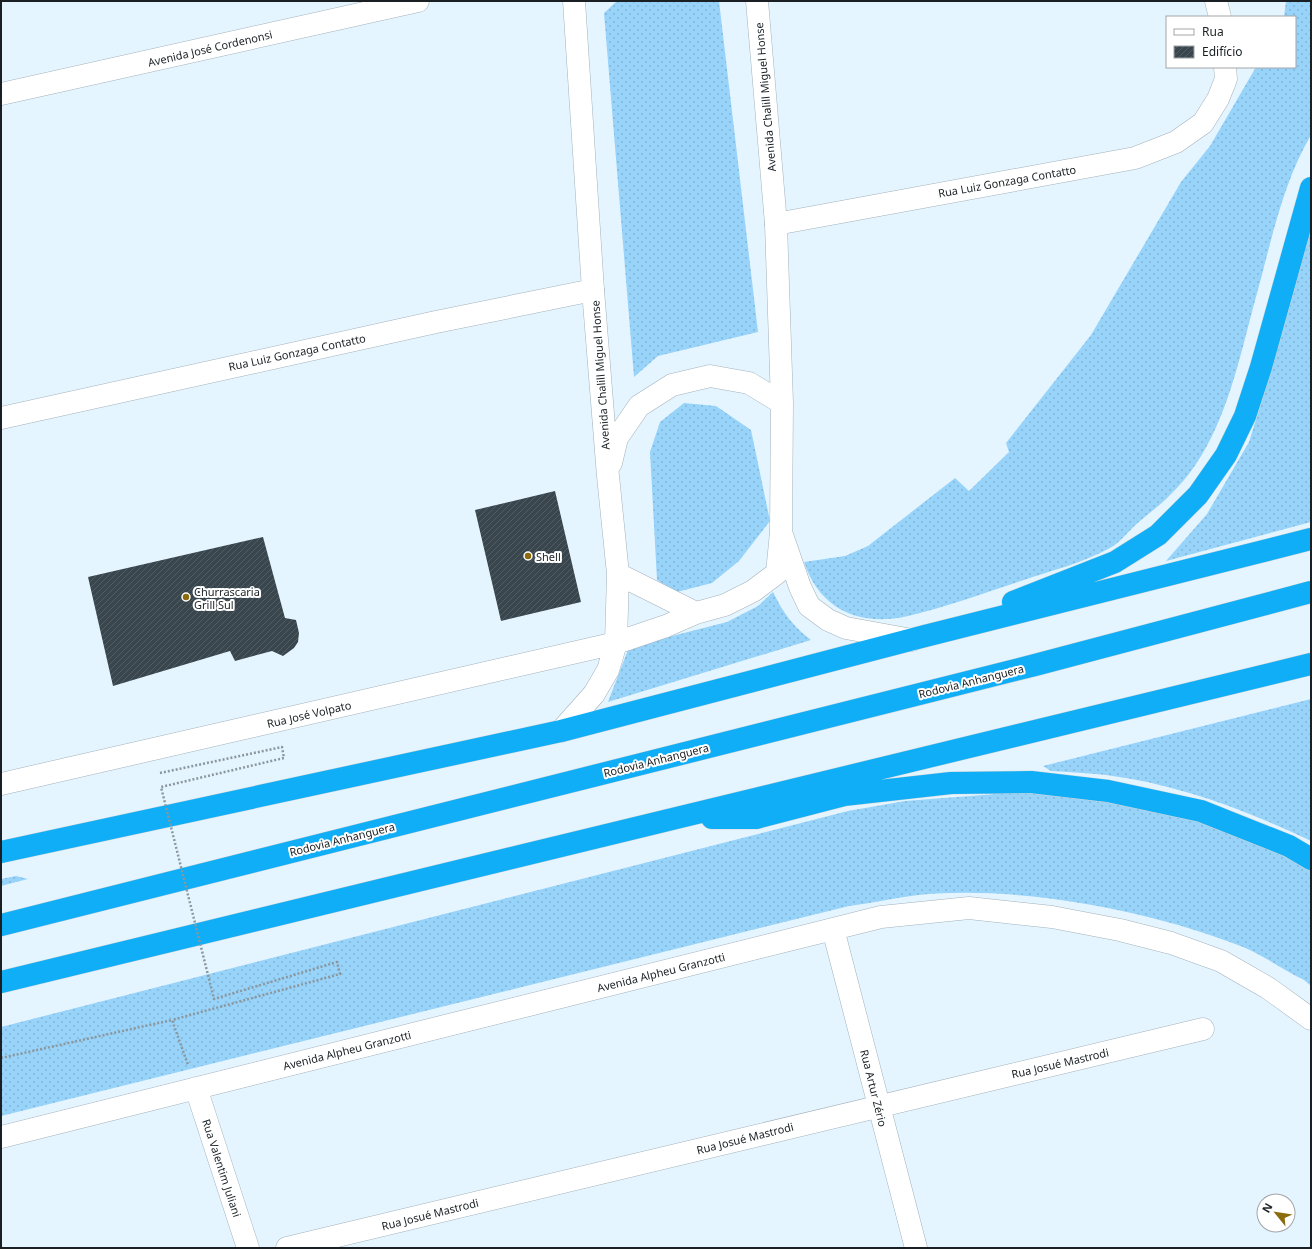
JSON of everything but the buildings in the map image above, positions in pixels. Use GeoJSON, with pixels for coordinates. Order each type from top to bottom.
{"type":"FeatureCollection","features":[{"type":"Feature","properties":{"kind":"highway"},"geometry":{"type":"LineString","coordinates":[[918,638],[1116,562],[1158,535],[1198,495],[1226,456],[1245,416],[1261,368],[1311,188]]}},
{"type":"Feature","properties":{"kind":"highway"},"geometry":{"type":"LineString","coordinates":[[1,852],[561,731],[918,638],[1311,539]]}},
{"type":"Feature","properties":{"kind":"highway","name":"Rodovia Anhanguera"},"geometry":{"type":"LineString","coordinates":[[1,925],[1035,665],[1311,592]]}},
{"type":"Feature","properties":{"kind":"highway"},"geometry":{"type":"LineString","coordinates":[[1,982],[1311,664]]}},
{"type":"Feature","properties":{"kind":"highway"},"geometry":{"type":"LineString","coordinates":[[676,818],[756,818],[844,795],[951,783],[1031,782],[1108,791],[1201,811],[1289,846],[1311,859]]}},
{"type":"Feature","properties":{"kind":"street","name":"Avenida José Cordenonsi"},"geometry":{"type":"LineString","coordinates":[[1,94],[418,1]]}},
{"type":"Feature","properties":{"kind":"street","name":"Avenida Chalill Miguel Honse"},"geometry":{"type":"LineString","coordinates":[[561,731],[594,694],[608,670],[616,643],[618,574],[608,476],[593,290],[574,1]]}},
{"type":"Feature","properties":{"kind":"street","name":"Avenida Chalill Miguel Honse"},"geometry":{"type":"LineString","coordinates":[[757,1],[776,224],[782,403],[781,532],[800,586],[809,606],[828,620],[846,628],[918,638]]}},
{"type":"Feature","properties":{"kind":"street"},"geometry":{"type":"LineString","coordinates":[[1216,1],[1220,16]]}},
{"type":"Feature","properties":{"kind":"street","name":"Rua Luiz Gonzaga Contatto"},"geometry":{"type":"LineString","coordinates":[[776,224],[1135,158],[1176,142],[1203,123],[1218,99],[1226,79],[1225,68]]}},
{"type":"Feature","properties":{"kind":"street","name":"Rua Luiz Gonzaga Contatto"},"geometry":{"type":"LineString","coordinates":[[1,418],[428,324],[593,290]]}},
{"type":"Feature","properties":{"kind":"street"},"geometry":{"type":"LineString","coordinates":[[608,476],[617,438],[640,406],[672,385],[710,376],[749,383],[782,403]]}},
{"type":"Feature","properties":{"kind":"street","name":"Rua José Volpato"},"geometry":{"type":"LineString","coordinates":[[1,784],[616,643],[666,626],[696,613],[725,605],[753,591],[777,572],[781,532]]}},
{"type":"Feature","properties":{"kind":"street"},"geometry":{"type":"LineString","coordinates":[[618,574],[696,613]]}},
{"type":"Feature","properties":{"kind":"street","name":"Avenida Alpheu Granzotti"},"geometry":{"type":"LineString","coordinates":[[1,1137],[881,917],[969,908],[1052,917],[1112,928],[1171,943],[1221,961],[1268,988],[1311,1019]]}},
{"type":"Feature","properties":{"kind":"street","name":"Rua Artur Zério"},"geometry":{"type":"LineString","coordinates":[[833,929],[916,1248]]}},
{"type":"Feature","properties":{"kind":"street","name":"Rua Josué Mastrodi"},"geometry":{"type":"LineString","coordinates":[[287,1248],[1203,1029]]}},
{"type":"Feature","properties":{"kind":"street","name":"Rua Valentim Juliani"},"geometry":{"type":"LineString","coordinates":[[196,1088],[248,1248]]}},
{"type":"Feature","properties":{"kind":"path"},"geometry":{"type":"LineString","coordinates":[[1,1058],[172,1020],[340,974],[337,962],[214,999],[161,787],[284,758],[282,747],[160,773]]}},
{"type":"Feature","properties":{"kind":"path"},"geometry":{"type":"LineString","coordinates":[[172,1020],[196,1088]]}},
{"type":"Feature","properties":{"kind":"shaded area"},"geometry":{"type":"Polygon","coordinates":[[[617,1],[719,1],[758,332],[658,356],[634,377],[604,13],[617,1]]]}},
{"type":"Feature","properties":{"kind":"shaded area"},"geometry":{"type":"Polygon","coordinates":[[[1286,1],[1311,1],[1311,135],[1292,173],[1278,214],[1237,369],[1219,421],[1207,445],[1188,475],[1160,505],[1136,524],[1118,542],[1100,553],[1078,562],[951,604],[908,616],[890,619],[874,619],[858,616],[844,611],[831,603],[820,592],[811,579],[804,562],[845,556],[868,546],[955,478],[969,491],[1009,452],[1006,443],[1091,335],[1181,182],[1210,146],[1255,68],[1296,68],[1296,16],[1284,16],[1286,1]]]}},
{"type":"Feature","properties":{"kind":"shaded area"},"geometry":{"type":"Polygon","coordinates":[[[1311,227],[1311,522],[1166,561],[1207,514],[1249,442],[1271,371],[1311,227]]]}},
{"type":"Feature","properties":{"kind":"shaded area"},"geometry":{"type":"Polygon","coordinates":[[[684,403],[716,406],[751,430],[770,521],[739,561],[712,583],[677,592],[657,580],[650,452],[660,422],[684,403]]]}},
{"type":"Feature","properties":{"kind":"shaded area"},"geometry":{"type":"Polygon","coordinates":[[[773,592],[789,619],[811,640],[608,702],[629,647],[727,622],[758,606],[773,592]]]}},
{"type":"Feature","properties":{"kind":"shaded area"},"geometry":{"type":"Polygon","coordinates":[[[1311,699],[1311,841],[1262,819],[1185,792],[1133,779],[1106,775],[1051,771],[1043,766],[1311,699]]]}},
{"type":"Feature","properties":{"kind":"shaded area"},"geometry":{"type":"Polygon","coordinates":[[[1009,793],[1091,797],[1118,801],[1167,812],[1192,819],[1242,837],[1311,870],[1311,986],[1304,980],[1243,947],[1167,922],[1126,912],[1083,903],[1040,897],[957,893],[918,895],[849,906],[1,1116],[1,1027],[848,811],[905,801],[1009,793]]]}},
{"type":"Feature","properties":{"kind":"shaded area"},"geometry":{"type":"Polygon","coordinates":[[[16,876],[28,879],[1,886],[1,879],[16,876]]]}},
{"type":"Feature","properties":{"kind":"place","name":"Shell"},"geometry":{"type":"Point","coordinates":[528,556]}},
{"type":"Feature","properties":{"kind":"place","name":"Churrascaria Grill Sul"},"geometry":{"type":"Point","coordinates":[186,597]}}]}
